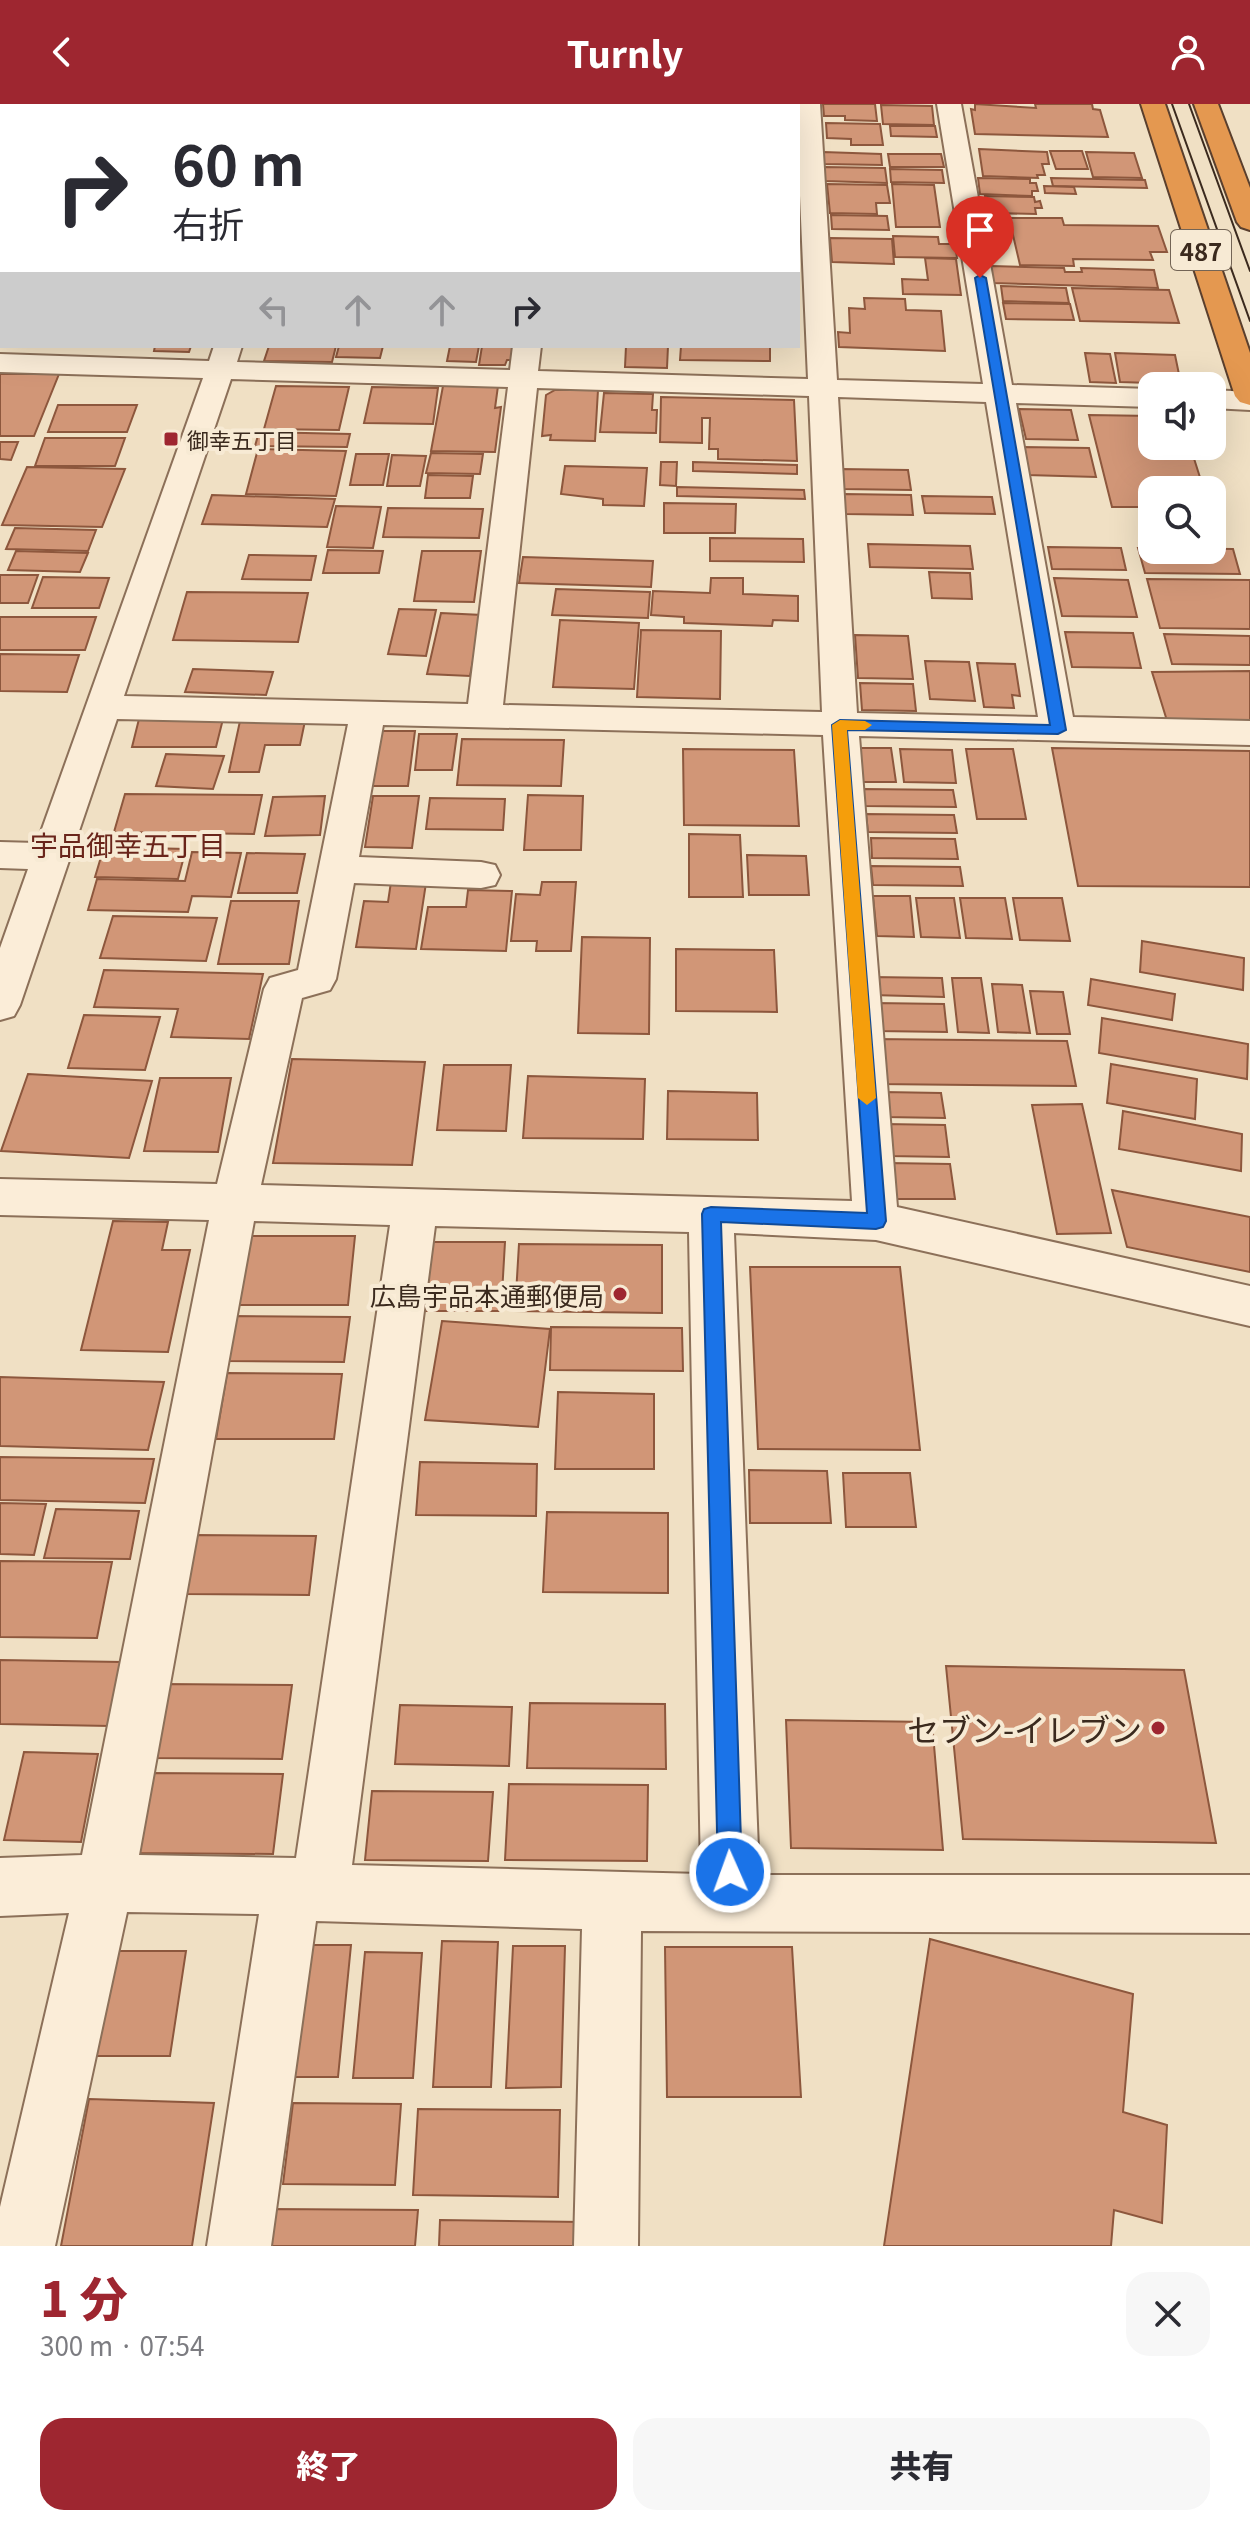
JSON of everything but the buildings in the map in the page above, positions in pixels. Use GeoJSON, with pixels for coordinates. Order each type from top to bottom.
{"type":"FeatureCollection","features":[{"type":"Feature","properties":{"kind":"highway","name":"487"},"geometry":{"type":"LineString","coordinates":[[1153,104],[1234,399]]}},
{"type":"Feature","properties":{"kind":"highway","name":"487"},"geometry":{"type":"LineString","coordinates":[[1206,104],[1250,222]]}},
{"type":"Feature","properties":{"kind":"street"},"geometry":{"type":"LineString","coordinates":[[808,104],[840,725],[876,1221]]}},
{"type":"Feature","properties":{"kind":"street"},"geometry":{"type":"LineString","coordinates":[[949,104],[1058,730]]}},
{"type":"Feature","properties":{"kind":"street"},"geometry":{"type":"LineString","coordinates":[[484,717],[527,348]]}},
{"type":"Feature","properties":{"kind":"street"},"geometry":{"type":"LineString","coordinates":[[0,363],[224,357],[522,380],[1138,398]]}},
{"type":"Feature","properties":{"kind":"street"},"geometry":{"type":"LineString","coordinates":[[0,1005],[224,357]]}},
{"type":"Feature","properties":{"kind":"street"},"geometry":{"type":"LineString","coordinates":[[104,707],[1250,733]]}},
{"type":"Feature","properties":{"kind":"street"},"geometry":{"type":"LineString","coordinates":[[23,2246],[105,1883],[235,1204],[284,989],[316,979],[367,715]]}},
{"type":"Feature","properties":{"kind":"street"},"geometry":{"type":"LineString","coordinates":[[0,855],[51,857]]}},
{"type":"Feature","properties":{"kind":"street"},"geometry":{"type":"LineString","coordinates":[[337,869],[481,875]]}},
{"type":"Feature","properties":{"kind":"street"},"geometry":{"type":"LineString","coordinates":[[0,1197],[711,1214],[876,1221],[1250,1306]]}},
{"type":"Feature","properties":{"kind":"street"},"geometry":{"type":"LineString","coordinates":[[239,2246],[306,1890],[415,1209]]}},
{"type":"Feature","properties":{"kind":"street"},"geometry":{"type":"LineString","coordinates":[[711,1214],[731,1904]]}},
{"type":"Feature","properties":{"kind":"street"},"geometry":{"type":"LineString","coordinates":[[0,1887],[105,1883],[731,1904],[1250,1904]]}},
{"type":"Feature","properties":{"kind":"street"},"geometry":{"type":"LineString","coordinates":[[606,2246],[612,1901]]}},
{"type":"Feature","properties":{"kind":"tram line"},"geometry":{"type":"LineString","coordinates":[[1172,104],[1250,321]]}},
{"type":"Feature","properties":{"kind":"tram line"},"geometry":{"type":"LineString","coordinates":[[1189,104],[1250,271]]}},
{"type":"Feature","properties":{"kind":"slow traffic"},"geometry":{"type":"LineString","coordinates":[[865,725],[840,725],[867,1098]]}},
{"type":"Feature","properties":{"kind":"place","name":"御幸五丁目"},"geometry":{"type":"Point","coordinates":[171,439]}},
{"type":"Feature","properties":{"kind":"place","name":"広島宇品本通郵便局"},"geometry":{"type":"Point","coordinates":[620,1294]}},
{"type":"Feature","properties":{"kind":"place","name":"セブン-イレブン"},"geometry":{"type":"Point","coordinates":[1158,1728]}},
{"type":"Feature","properties":{"kind":"district","name":"宇品御幸五丁目"},"geometry":{"type":"Point","coordinates":[128,844]}},
{"type":"Feature","properties":{"kind":"route"},"geometry":{"type":"LineString","coordinates":[[730,1872],[711,1214],[876,1221],[840,725],[1058,730],[980,278]]}}]}
